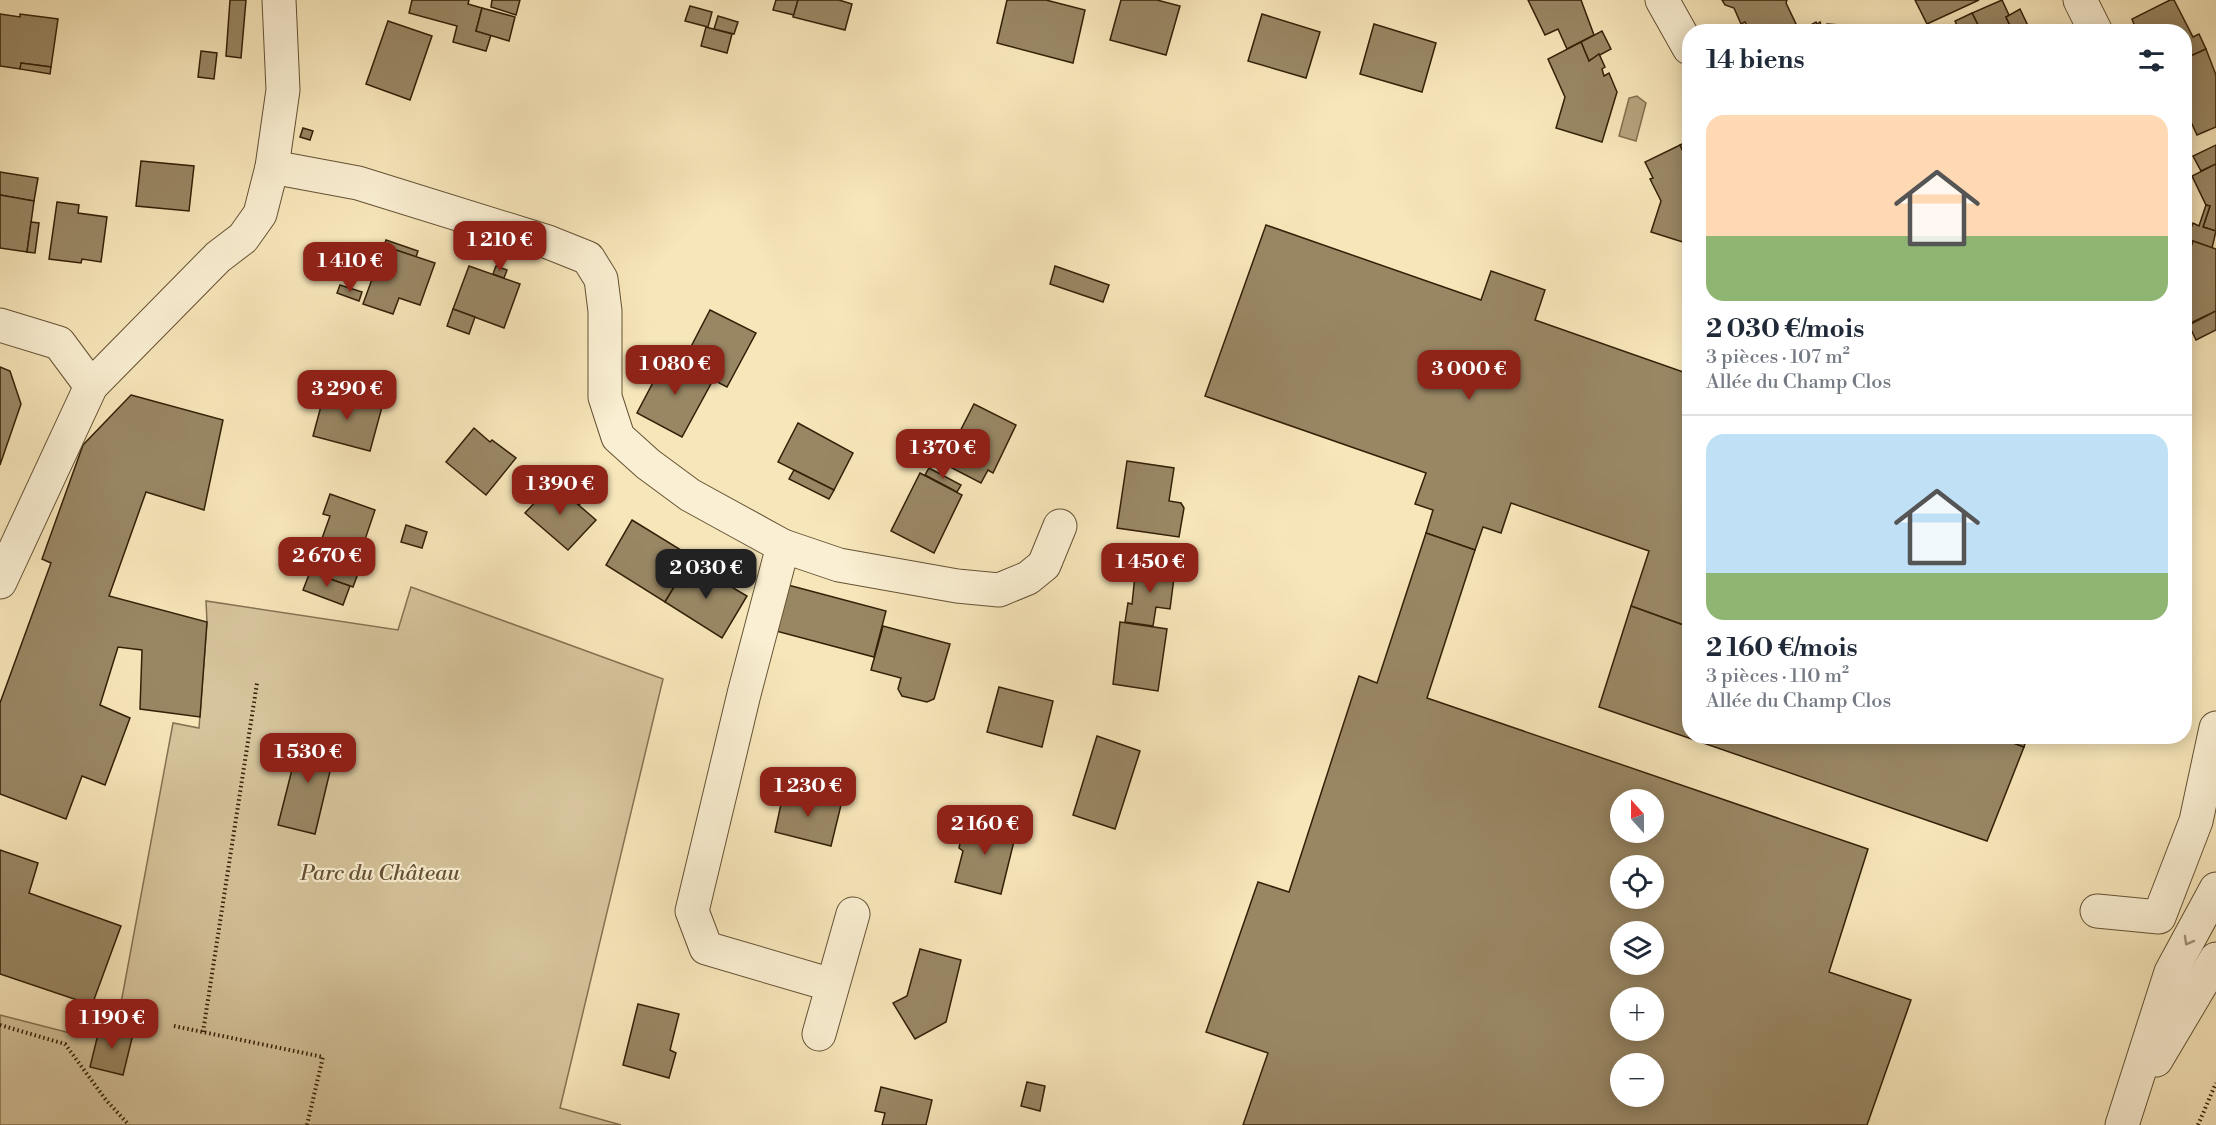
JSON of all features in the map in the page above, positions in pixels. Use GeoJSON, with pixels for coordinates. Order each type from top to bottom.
{"type":"FeatureCollection","features":[{"type":"Feature","properties":{"kind":"street"},"geometry":{"type":"LineString","coordinates":[[0,582],[91,386],[218,257],[243,238],[260,214],[272,167],[283,90],[279,0]]}},
{"type":"Feature","properties":{"kind":"street"},"geometry":{"type":"LineString","coordinates":[[1662,0],[1682,36]]}},
{"type":"Feature","properties":{"kind":"street"},"geometry":{"type":"LineString","coordinates":[[2080,0],[2092,24]]}},
{"type":"Feature","properties":{"kind":"street"},"geometry":{"type":"LineString","coordinates":[[272,167],[358,183],[548,242],[588,258],[601,279],[605,311],[605,398],[618,437],[648,464],[690,495],[783,546],[839,565],[957,586],[999,590],[1028,578],[1044,565],[1060,526]]}},
{"type":"Feature","properties":{"kind":"street"},"geometry":{"type":"LineString","coordinates":[[0,326],[59,343],[91,386]]}},
{"type":"Feature","properties":{"kind":"street"},"geometry":{"type":"LineString","coordinates":[[783,546],[744,694],[692,911],[706,948],[832,986]]}},
{"type":"Feature","properties":{"kind":"street"},"geometry":{"type":"LineString","coordinates":[[2097,911],[2159,917],[2196,821],[2216,728]]}},
{"type":"Feature","properties":{"kind":"street"},"geometry":{"type":"LineString","coordinates":[[2124,1118],[2170,972],[2216,890]]}},
{"type":"Feature","properties":{"kind":"street"},"geometry":{"type":"LineString","coordinates":[[819,1034],[853,914]]}},
{"type":"Feature","properties":{"kind":"street"},"geometry":{"type":"LineString","coordinates":[[2124,1118],[2216,959]]}},
{"type":"Feature","properties":{"kind":"path"},"geometry":{"type":"LineString","coordinates":[[203,1032],[257,684]]}},
{"type":"Feature","properties":{"kind":"path"},"geometry":{"type":"LineString","coordinates":[[0,1025],[66,1044],[106,1100],[129,1125]]}},
{"type":"Feature","properties":{"kind":"path"},"geometry":{"type":"LineString","coordinates":[[174,1026],[322,1057],[307,1125]]}},
{"type":"Feature","properties":{"kind":"path"},"geometry":{"type":"LineString","coordinates":[[2198,1125],[2216,1083]]}},
{"type":"Feature","properties":{"kind":"green space","name":"Parc du Château"},"geometry":{"type":"Polygon","coordinates":[[[411,587],[663,679],[560,1108],[621,1125],[0,1125],[0,1015],[70,1033],[119,1014],[173,723],[199,728],[207,622],[206,601],[398,630],[411,587]]]}},
{"type":"Feature","properties":{"kind":"shaded area"},"geometry":{"type":"Polygon","coordinates":[[[1637,96],[1646,103],[1636,141],[1619,136],[1629,98],[1637,96]]]}},
{"type":"Feature","properties":{"kind":"building"},"geometry":{"type":"Polygon","coordinates":[[[230,0],[246,0],[241,58],[226,56],[230,0]]]}},
{"type":"Feature","properties":{"kind":"building"},"geometry":{"type":"Polygon","coordinates":[[[412,0],[469,0],[468,4],[482,8],[476,31],[491,35],[486,51],[453,42],[457,26],[409,13],[412,0]]]}},
{"type":"Feature","properties":{"kind":"building"},"geometry":{"type":"Polygon","coordinates":[[[492,0],[520,0],[516,15],[491,7],[492,0]]]}},
{"type":"Feature","properties":{"kind":"building"},"geometry":{"type":"Polygon","coordinates":[[[776,0],[798,0],[794,15],[773,10],[776,0]]]}},
{"type":"Feature","properties":{"kind":"building"},"geometry":{"type":"Polygon","coordinates":[[[798,0],[839,0],[852,4],[845,30],[793,17],[798,0]]]}},
{"type":"Feature","properties":{"kind":"building"},"geometry":{"type":"Polygon","coordinates":[[[1007,0],[1046,0],[1085,10],[1073,63],[997,43],[1007,0]]]}},
{"type":"Feature","properties":{"kind":"building"},"geometry":{"type":"Polygon","coordinates":[[[1121,0],[1157,0],[1180,6],[1166,55],[1110,40],[1121,0]]]}},
{"type":"Feature","properties":{"kind":"building"},"geometry":{"type":"Polygon","coordinates":[[[1528,0],[1581,0],[1594,35],[1567,49],[1558,29],[1545,35],[1528,0]]]}},
{"type":"Feature","properties":{"kind":"building"},"geometry":{"type":"Polygon","coordinates":[[[1722,0],[1787,0],[1786,3],[1796,24],[1746,24],[1745,22],[1741,24],[1734,8],[1725,5],[1722,0]]]}},
{"type":"Feature","properties":{"kind":"building"},"geometry":{"type":"Polygon","coordinates":[[[1915,0],[1979,0],[1927,24],[1915,0]]]}},
{"type":"Feature","properties":{"kind":"building"},"geometry":{"type":"Polygon","coordinates":[[[2002,0],[2009,15],[2006,17],[2009,24],[1978,24],[1972,13],[2002,0]]]}},
{"type":"Feature","properties":{"kind":"building"},"geometry":{"type":"Polygon","coordinates":[[[2174,0],[2186,24],[2134,24],[2132,19],[2174,0]]]}},
{"type":"Feature","properties":{"kind":"building"},"geometry":{"type":"Polygon","coordinates":[[[690,6],[712,12],[708,27],[685,21],[690,6]]]}},
{"type":"Feature","properties":{"kind":"building"},"geometry":{"type":"Polygon","coordinates":[[[482,8],[515,17],[509,41],[476,31],[482,8]]]}},
{"type":"Feature","properties":{"kind":"building"},"geometry":{"type":"Polygon","coordinates":[[[2020,9],[2027,24],[2009,24],[2006,17],[2020,9]]]}},
{"type":"Feature","properties":{"kind":"building"},"geometry":{"type":"Polygon","coordinates":[[[1972,13],[1978,24],[1956,24],[1955,21],[1972,13]]]}},
{"type":"Feature","properties":{"kind":"building"},"geometry":{"type":"Polygon","coordinates":[[[0,14],[58,19],[51,67],[21,63],[20,69],[0,66],[0,14]]]}},
{"type":"Feature","properties":{"kind":"building"},"geometry":{"type":"Polygon","coordinates":[[[1262,14],[1320,32],[1306,78],[1248,61],[1262,14]]]}},
{"type":"Feature","properties":{"kind":"building"},"geometry":{"type":"Polygon","coordinates":[[[718,16],[738,22],[734,34],[714,29],[718,16]]]}},
{"type":"Feature","properties":{"kind":"building"},"geometry":{"type":"Polygon","coordinates":[[[388,21],[432,36],[410,100],[366,84],[388,21]]]}},
{"type":"Feature","properties":{"kind":"building"},"geometry":{"type":"Polygon","coordinates":[[[1374,24],[1436,43],[1422,92],[1360,74],[1374,24]]]}},
{"type":"Feature","properties":{"kind":"building"},"geometry":{"type":"Polygon","coordinates":[[[706,27],[732,34],[727,53],[701,46],[706,27]]]}},
{"type":"Feature","properties":{"kind":"building"},"geometry":{"type":"Polygon","coordinates":[[[1602,31],[1611,49],[1589,61],[1581,42],[1602,31]]]}},
{"type":"Feature","properties":{"kind":"building"},"geometry":{"type":"Polygon","coordinates":[[[2199,34],[2206,49],[2192,55],[2192,35],[2193,37],[2199,34]]]}},
{"type":"Feature","properties":{"kind":"building"},"geometry":{"type":"Polygon","coordinates":[[[1581,42],[1589,61],[1599,54],[1605,67],[1602,69],[1604,76],[1609,73],[1617,92],[1602,142],[1556,128],[1565,97],[1548,59],[1581,42]]]}},
{"type":"Feature","properties":{"kind":"building"},"geometry":{"type":"Polygon","coordinates":[[[2206,49],[2216,75],[2216,127],[2197,135],[2192,124],[2192,55],[2206,49]]]}},
{"type":"Feature","properties":{"kind":"building"},"geometry":{"type":"Polygon","coordinates":[[[201,51],[217,53],[214,79],[198,77],[201,51]]]}},
{"type":"Feature","properties":{"kind":"building"},"geometry":{"type":"Polygon","coordinates":[[[21,63],[51,67],[50,74],[20,69],[21,63]]]}},
{"type":"Feature","properties":{"kind":"building"},"geometry":{"type":"Polygon","coordinates":[[[303,128],[313,131],[310,140],[300,137],[303,128]]]}},
{"type":"Feature","properties":{"kind":"building"},"geometry":{"type":"Polygon","coordinates":[[[1680,145],[1682,150],[1682,242],[1651,232],[1661,201],[1650,179],[1653,178],[1645,162],[1680,145]]]}},
{"type":"Feature","properties":{"kind":"building"},"geometry":{"type":"Polygon","coordinates":[[[2216,145],[2216,164],[2201,171],[2193,156],[2216,145]]]}},
{"type":"Feature","properties":{"kind":"building"},"geometry":{"type":"Polygon","coordinates":[[[141,161],[194,166],[189,211],[136,206],[141,161]]]}},
{"type":"Feature","properties":{"kind":"building"},"geometry":{"type":"Polygon","coordinates":[[[2216,164],[2216,231],[2203,227],[2210,206],[2206,205],[2192,176],[2216,164]]]}},
{"type":"Feature","properties":{"kind":"building"},"geometry":{"type":"Polygon","coordinates":[[[0,172],[38,178],[34,201],[0,195],[0,172]]]}},
{"type":"Feature","properties":{"kind":"building"},"geometry":{"type":"Polygon","coordinates":[[[0,195],[34,201],[27,252],[0,248],[0,195]]]}},
{"type":"Feature","properties":{"kind":"building"},"geometry":{"type":"Polygon","coordinates":[[[57,202],[79,205],[78,213],[107,217],[101,262],[82,259],[81,263],[49,259],[57,202]]]}},
{"type":"Feature","properties":{"kind":"building"},"geometry":{"type":"Polygon","coordinates":[[[2206,205],[2210,206],[2203,227],[2216,231],[2212,248],[2192,241],[2193,223],[2199,226],[2206,205]]]}},
{"type":"Feature","properties":{"kind":"building"},"geometry":{"type":"Polygon","coordinates":[[[31,222],[39,223],[35,253],[27,252],[31,222]]]}},
{"type":"Feature","properties":{"kind":"building"},"geometry":{"type":"Polygon","coordinates":[[[1266,225],[1481,300],[1491,271],[1545,290],[1535,320],[1682,372],[1682,624],[1631,606],[1649,551],[1511,503],[1501,533],[1483,527],[1475,550],[1426,533],[1433,510],[1415,504],[1426,473],[1205,396],[1266,225]]]}},
{"type":"Feature","properties":{"kind":"building"},"geometry":{"type":"Polygon","coordinates":[[[386,240],[418,251],[416,257],[384,246],[386,240]]]}},
{"type":"Feature","properties":{"kind":"building"},"geometry":{"type":"Polygon","coordinates":[[[2193,241],[2216,249],[2216,311],[2192,322],[2193,241]]]}},
{"type":"Feature","properties":{"kind":"building"},"geometry":{"type":"Polygon","coordinates":[[[384,246],[435,263],[420,305],[399,298],[393,314],[363,304],[384,246]]]}},
{"type":"Feature","properties":{"kind":"building"},"geometry":{"type":"Polygon","coordinates":[[[469,266],[520,284],[504,328],[453,309],[469,266]]]}},
{"type":"Feature","properties":{"kind":"building"},"geometry":{"type":"Polygon","coordinates":[[[496,266],[507,270],[504,278],[493,274],[496,266]]]}},
{"type":"Feature","properties":{"kind":"building"},"geometry":{"type":"Polygon","coordinates":[[[1055,266],[1109,285],[1103,302],[1050,284],[1055,266]]]}},
{"type":"Feature","properties":{"kind":"building"},"geometry":{"type":"Polygon","coordinates":[[[340,285],[362,292],[359,301],[337,293],[340,285]]]}},
{"type":"Feature","properties":{"kind":"building"},"geometry":{"type":"Polygon","coordinates":[[[453,309],[475,317],[469,334],[447,326],[453,309]]]}},
{"type":"Feature","properties":{"kind":"building"},"geometry":{"type":"Polygon","coordinates":[[[710,310],[756,333],[727,387],[682,364],[710,310]]]}},
{"type":"Feature","properties":{"kind":"building"},"geometry":{"type":"Polygon","coordinates":[[[2216,311],[2216,330],[2196,340],[2192,331],[2192,323],[2216,311]]]}},
{"type":"Feature","properties":{"kind":"building"},"geometry":{"type":"Polygon","coordinates":[[[667,356],[713,380],[682,437],[637,413],[667,356]]]}},
{"type":"Feature","properties":{"kind":"building"},"geometry":{"type":"Polygon","coordinates":[[[0,367],[10,371],[21,404],[0,465],[0,367]]]}},
{"type":"Feature","properties":{"kind":"building"},"geometry":{"type":"Polygon","coordinates":[[[325,391],[382,407],[370,451],[313,436],[325,391]]]}},
{"type":"Feature","properties":{"kind":"building"},"geometry":{"type":"Polygon","coordinates":[[[131,395],[223,420],[204,510],[146,492],[109,596],[207,622],[200,717],[140,709],[142,650],[118,647],[100,705],[130,718],[105,785],[82,776],[66,819],[0,794],[0,703],[51,563],[42,559],[83,445],[131,395]]]}},
{"type":"Feature","properties":{"kind":"building"},"geometry":{"type":"Polygon","coordinates":[[[974,404],[1016,425],[993,473],[988,470],[981,483],[948,466],[954,453],[950,451],[974,404]]]}},
{"type":"Feature","properties":{"kind":"building"},"geometry":{"type":"Polygon","coordinates":[[[798,423],[853,453],[834,490],[778,462],[798,423]]]}},
{"type":"Feature","properties":{"kind":"building"},"geometry":{"type":"Polygon","coordinates":[[[474,428],[490,442],[492,440],[516,458],[486,495],[446,462],[474,428]]]}},
{"type":"Feature","properties":{"kind":"building"},"geometry":{"type":"Polygon","coordinates":[[[1127,461],[1174,468],[1169,501],[1181,503],[1184,508],[1179,537],[1117,528],[1127,461]]]}},
{"type":"Feature","properties":{"kind":"building"},"geometry":{"type":"Polygon","coordinates":[[[929,468],[961,485],[957,492],[925,475],[929,468]]]}},
{"type":"Feature","properties":{"kind":"building"},"geometry":{"type":"Polygon","coordinates":[[[794,470],[834,490],[829,499],[789,479],[794,470]]]}},
{"type":"Feature","properties":{"kind":"building"},"geometry":{"type":"Polygon","coordinates":[[[920,473],[962,495],[934,553],[891,531],[920,473]]]}},
{"type":"Feature","properties":{"kind":"building"},"geometry":{"type":"Polygon","coordinates":[[[558,476],[585,498],[579,505],[553,483],[558,476]]]}},
{"type":"Feature","properties":{"kind":"building"},"geometry":{"type":"Polygon","coordinates":[[[553,483],[596,520],[568,550],[525,513],[553,483]]]}},
{"type":"Feature","properties":{"kind":"building"},"geometry":{"type":"Polygon","coordinates":[[[330,494],[375,510],[356,566],[360,568],[353,587],[310,572],[330,516],[323,514],[330,494]]]}},
{"type":"Feature","properties":{"kind":"building"},"geometry":{"type":"Polygon","coordinates":[[[632,520],[681,550],[679,555],[689,562],[665,602],[606,565],[632,520]]]}},
{"type":"Feature","properties":{"kind":"building"},"geometry":{"type":"Polygon","coordinates":[[[406,525],[427,532],[422,548],[401,542],[406,525]]]}},
{"type":"Feature","properties":{"kind":"building"},"geometry":{"type":"Polygon","coordinates":[[[1426,533],[1475,550],[1427,698],[1868,849],[1829,972],[1911,1000],[1867,1125],[1243,1125],[1268,1053],[1206,1032],[1258,882],[1289,892],[1359,676],[1377,683],[1426,533]]]}},
{"type":"Feature","properties":{"kind":"building"},"geometry":{"type":"Polygon","coordinates":[[[689,562],[747,596],[722,638],[665,602],[689,562]]]}},
{"type":"Feature","properties":{"kind":"building"},"geometry":{"type":"Polygon","coordinates":[[[1136,566],[1175,570],[1170,609],[1156,607],[1153,626],[1125,622],[1128,603],[1132,604],[1136,566]]]}},
{"type":"Feature","properties":{"kind":"building"},"geometry":{"type":"Polygon","coordinates":[[[310,572],[350,586],[343,605],[303,590],[310,572]]]}},
{"type":"Feature","properties":{"kind":"building"},"geometry":{"type":"Polygon","coordinates":[[[788,585],[886,611],[874,657],[776,631],[788,585]]]}},
{"type":"Feature","properties":{"kind":"building"},"geometry":{"type":"Polygon","coordinates":[[[1631,606],[1682,624],[1682,736],[1599,707],[1631,606]]]}},
{"type":"Feature","properties":{"kind":"building"},"geometry":{"type":"Polygon","coordinates":[[[1120,622],[1167,629],[1158,691],[1113,684],[1120,622]]]}},
{"type":"Feature","properties":{"kind":"building"},"geometry":{"type":"Polygon","coordinates":[[[883,626],[950,644],[934,699],[927,702],[902,696],[898,689],[901,678],[871,670],[883,626]]]}},
{"type":"Feature","properties":{"kind":"building"},"geometry":{"type":"Polygon","coordinates":[[[999,687],[1053,701],[1042,747],[987,732],[999,687]]]}},
{"type":"Feature","properties":{"kind":"building"},"geometry":{"type":"Polygon","coordinates":[[[301,734],[337,742],[315,834],[278,825],[301,734]]]}},
{"type":"Feature","properties":{"kind":"building"},"geometry":{"type":"Polygon","coordinates":[[[1097,736],[1140,751],[1115,829],[1073,815],[1097,736]]]}},
{"type":"Feature","properties":{"kind":"building"},"geometry":{"type":"Polygon","coordinates":[[[1706,744],[2016,744],[2024,747],[1987,841],[1706,744]]]}},
{"type":"Feature","properties":{"kind":"building"},"geometry":{"type":"Polygon","coordinates":[[[784,790],[841,805],[831,846],[775,832],[784,790]]]}},
{"type":"Feature","properties":{"kind":"building"},"geometry":{"type":"Polygon","coordinates":[[[965,819],[1016,833],[1001,894],[955,882],[963,851],[959,848],[965,819]]]}},
{"type":"Feature","properties":{"kind":"building"},"geometry":{"type":"Polygon","coordinates":[[[0,850],[38,863],[29,893],[121,926],[92,1005],[0,974],[0,850]]]}},
{"type":"Feature","properties":{"kind":"building"},"geometry":{"type":"Polygon","coordinates":[[[920,949],[961,960],[946,1022],[915,1039],[893,1003],[907,996],[920,949]]]}},
{"type":"Feature","properties":{"kind":"building"},"geometry":{"type":"Polygon","coordinates":[[[638,1004],[679,1014],[670,1050],[676,1053],[669,1078],[623,1065],[638,1004]]]}},
{"type":"Feature","properties":{"kind":"building"},"geometry":{"type":"Polygon","coordinates":[[[100,1026],[133,1034],[123,1075],[90,1067],[100,1026]]]}},
{"type":"Feature","properties":{"kind":"building"},"geometry":{"type":"Polygon","coordinates":[[[1027,1082],[1045,1086],[1040,1111],[1021,1106],[1027,1082]]]}},
{"type":"Feature","properties":{"kind":"building"},"geometry":{"type":"Polygon","coordinates":[[[881,1087],[932,1100],[926,1125],[882,1125],[885,1113],[875,1111],[881,1087]]]}}]}
